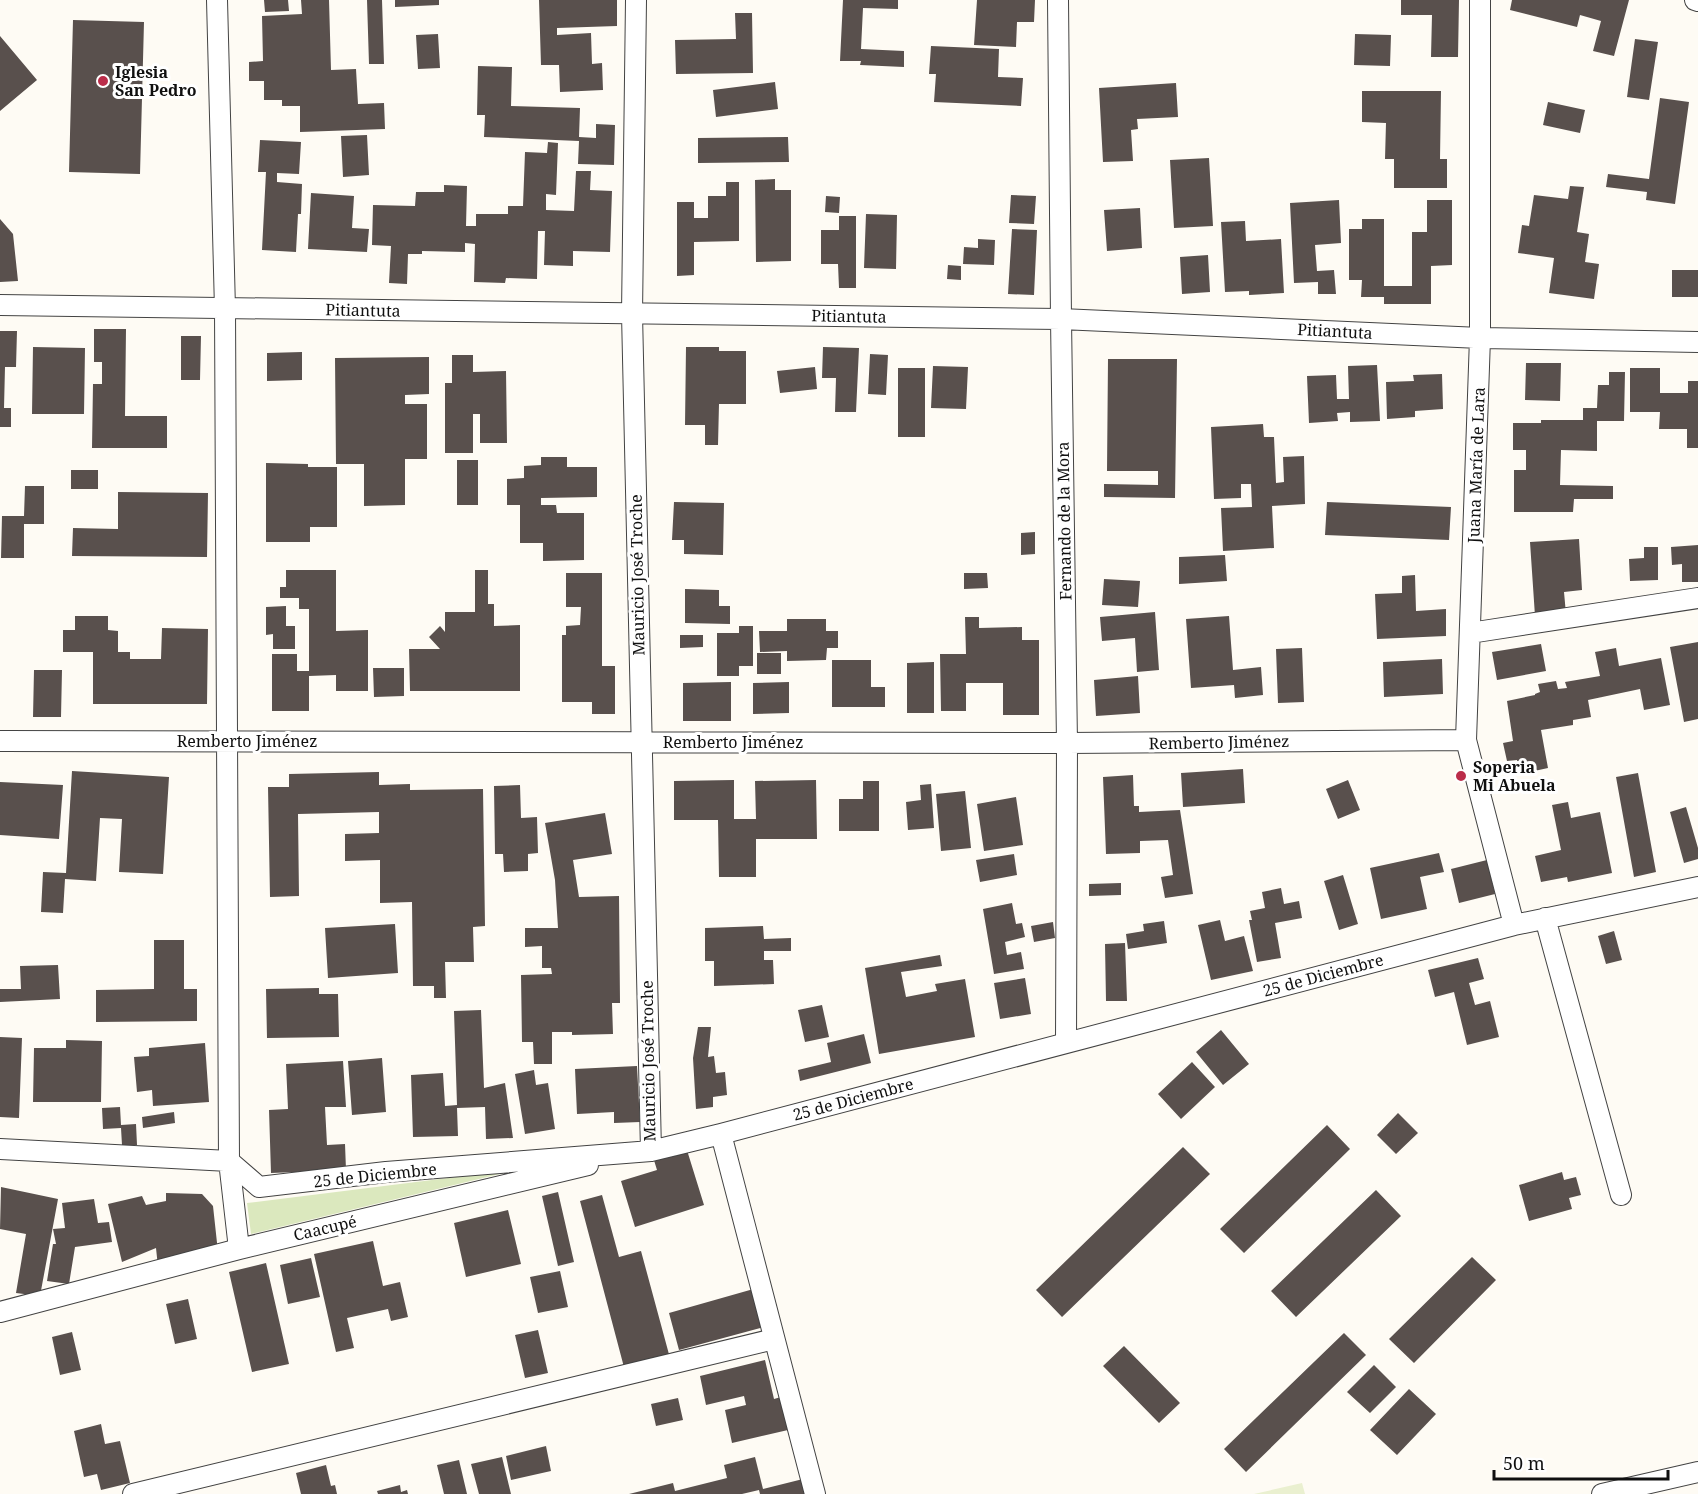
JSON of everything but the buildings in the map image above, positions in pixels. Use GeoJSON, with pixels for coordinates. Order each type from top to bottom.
{"type":"FeatureCollection","features":[{"type":"Feature","properties":{"kind":"street"},"geometry":{"type":"LineString","coordinates":[[217,0],[225,309],[229,1161],[239,1249]]}},
{"type":"Feature","properties":{"kind":"street","name":"Mauricio José Troche"},"geometry":{"type":"LineString","coordinates":[[636,0],[632,314],[651,1151]]}},
{"type":"Feature","properties":{"kind":"street","name":"Fernando de la Mora"},"geometry":{"type":"LineString","coordinates":[[1058,0],[1067,744],[1066,1043]]}},
{"type":"Feature","properties":{"kind":"street","name":"Juana María de Lara"},"geometry":{"type":"LineString","coordinates":[[1480,0],[1480,338],[1466,740],[1514,925]]}},
{"type":"Feature","properties":{"kind":"street","name":"Pitiantuta"},"geometry":{"type":"LineString","coordinates":[[0,305],[1061,319],[1480,338],[1698,342]]}},
{"type":"Feature","properties":{"kind":"street"},"geometry":{"type":"LineString","coordinates":[[1470,633],[1698,598]]}},
{"type":"Feature","properties":{"kind":"street","name":"Remberto Jiménez"},"geometry":{"type":"LineString","coordinates":[[0,741],[1067,744],[1466,740]]}},
{"type":"Feature","properties":{"kind":"street","name":"25 de Diciembre"},"geometry":{"type":"LineString","coordinates":[[229,1161],[258,1187],[386,1173],[651,1151],[1514,925],[1698,887]]}},
{"type":"Feature","properties":{"kind":"street"},"geometry":{"type":"LineString","coordinates":[[1545,918],[1621,1195]]}},
{"type":"Feature","properties":{"kind":"street"},"geometry":{"type":"LineString","coordinates":[[721,1134],[814,1494]]}},
{"type":"Feature","properties":{"kind":"street"},"geometry":{"type":"LineString","coordinates":[[0,1149],[229,1161]]}},
{"type":"Feature","properties":{"kind":"street","name":"Caacupé"},"geometry":{"type":"LineString","coordinates":[[0,1312],[239,1249],[651,1151]]}},
{"type":"Feature","properties":{"kind":"street"},"geometry":{"type":"LineString","coordinates":[[133,1494],[774,1339]]}},
{"type":"Feature","properties":{"kind":"street"},"geometry":{"type":"LineString","coordinates":[[1602,1494],[1698,1472]]}},
{"type":"Feature","properties":{"kind":"green space"},"geometry":{"type":"Polygon","coordinates":[[[520,1169],[251,1234],[247,1203],[520,1169]]]}},
{"type":"Feature","properties":{"kind":"green space"},"geometry":{"type":"Polygon","coordinates":[[[1302,1483],[1305,1494],[1254,1494],[1302,1483]]]}},
{"type":"Feature","properties":{"kind":"place","name":"Iglesia San Pedro"},"geometry":{"type":"Point","coordinates":[103,81]}},
{"type":"Feature","properties":{"kind":"place","name":"Soperia Mi Abuela"},"geometry":{"type":"Point","coordinates":[1461,776]}}]}
